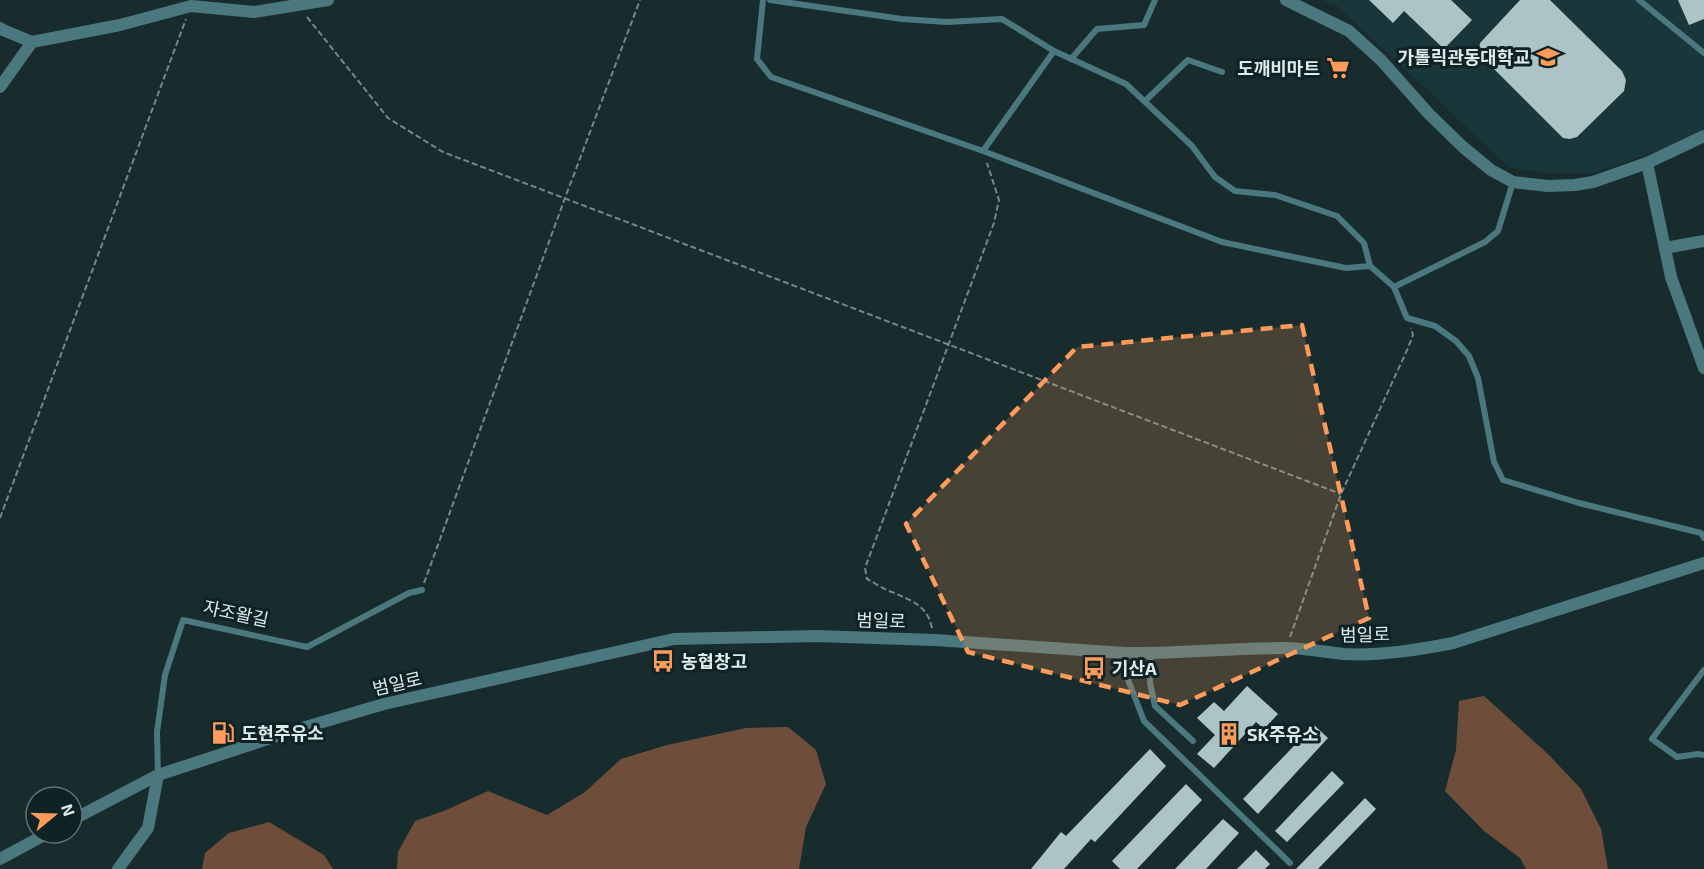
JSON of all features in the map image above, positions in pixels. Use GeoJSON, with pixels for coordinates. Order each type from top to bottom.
{"type":"FeatureCollection","features":[{"type":"Feature","properties":{"kind":"street"},"geometry":{"type":"LineString","coordinates":[[0,28],[32,42],[120,25],[191,6],[254,12],[328,0]]}},
{"type":"Feature","properties":{"kind":"street"},"geometry":{"type":"LineString","coordinates":[[1286,0],[1349,31],[1381,60],[1429,114],[1463,147],[1491,170],[1513,182],[1548,186],[1593,182],[1647,163],[1704,136]]}},
{"type":"Feature","properties":{"kind":"street"},"geometry":{"type":"LineString","coordinates":[[0,87],[32,42]]}},
{"type":"Feature","properties":{"kind":"street"},"geometry":{"type":"LineString","coordinates":[[1647,163],[1671,277],[1704,368]]}},
{"type":"Feature","properties":{"kind":"street"},"geometry":{"type":"LineString","coordinates":[[1665,248],[1704,241]]}},
{"type":"Feature","properties":{"kind":"street","name":"범일로"},"geometry":{"type":"LineString","coordinates":[[84,814],[158,774],[384,704],[674,639],[816,636],[935,640],[1125,653],[1286,648],[1346,654],[1387,653],[1453,643],[1704,563]]}},
{"type":"Feature","properties":{"kind":"street","name":"자조왈길"},"geometry":{"type":"LineString","coordinates":[[118,869],[148,828],[158,774]]}},
{"type":"Feature","properties":{"kind":"street"},"geometry":{"type":"LineString","coordinates":[[0,859],[26,845]]}},
{"type":"Feature","properties":{"kind":"lane"},"geometry":{"type":"LineString","coordinates":[[764,0],[757,59],[771,77],[983,151],[1222,242],[1347,268],[1370,266]]}},
{"type":"Feature","properties":{"kind":"lane"},"geometry":{"type":"LineString","coordinates":[[770,0],[947,22],[1002,20],[1054,51],[1126,84],[1192,146],[1215,177],[1235,191],[1275,195],[1337,216],[1364,243],[1370,266],[1394,287],[1407,318],[1436,326],[1456,341],[1469,356],[1478,378],[1494,462],[1503,480],[1579,503],[1701,533],[1704,538]]}},
{"type":"Feature","properties":{"kind":"lane"},"geometry":{"type":"LineString","coordinates":[[1071,59],[1097,29],[1144,25],[1155,0]]}},
{"type":"Feature","properties":{"kind":"lane"},"geometry":{"type":"LineString","coordinates":[[1639,0],[1704,53]]}},
{"type":"Feature","properties":{"kind":"lane"},"geometry":{"type":"LineString","coordinates":[[983,151],[1054,51]]}},
{"type":"Feature","properties":{"kind":"lane"},"geometry":{"type":"LineString","coordinates":[[1145,101],[1188,60],[1222,72]]}},
{"type":"Feature","properties":{"kind":"lane"},"geometry":{"type":"LineString","coordinates":[[1394,287],[1485,242],[1498,231],[1513,182]]}},
{"type":"Feature","properties":{"kind":"lane","name":"자조왈길"},"geometry":{"type":"LineString","coordinates":[[158,774],[157,732],[165,675],[183,620],[307,646],[409,592],[422,590]]}},
{"type":"Feature","properties":{"kind":"lane"},"geometry":{"type":"LineString","coordinates":[[1125,653],[1126,677],[1144,721],[1290,863]]}},
{"type":"Feature","properties":{"kind":"lane"},"geometry":{"type":"LineString","coordinates":[[1151,653],[1150,682],[1155,706],[1193,741]]}},
{"type":"Feature","properties":{"kind":"lane"},"geometry":{"type":"LineString","coordinates":[[1704,669],[1652,740],[1677,757],[1704,755]]}},
{"type":"Feature","properties":{"kind":"path"},"geometry":{"type":"LineString","coordinates":[[422,590],[640,0]]}},
{"type":"Feature","properties":{"kind":"path"},"geometry":{"type":"LineString","coordinates":[[297,5],[388,118],[443,152],[1341,494]]}},
{"type":"Feature","properties":{"kind":"path"},"geometry":{"type":"LineString","coordinates":[[0,518],[191,6]]}},
{"type":"Feature","properties":{"kind":"path"},"geometry":{"type":"LineString","coordinates":[[935,640],[930,616],[913,600],[867,579],[865,568],[994,223],[999,200],[983,151]]}},
{"type":"Feature","properties":{"kind":"path"},"geometry":{"type":"LineString","coordinates":[[1286,648],[1341,494],[1408,348],[1413,334],[1407,318]]}},
{"type":"Feature","properties":{"kind":"highlighted area"},"geometry":{"type":"Polygon","coordinates":[[[1302,325],[1369,618],[1180,705],[968,652],[906,524],[1077,347],[1302,325]]]}},
{"type":"Feature","properties":{"kind":"shaded area","name":"가톨릭관동대학교"},"geometry":{"type":"Polygon","coordinates":[[[1321,0],[1704,0],[1704,130],[1665,148],[1594,173],[1542,173],[1509,167],[1336,5],[1321,0]]]}},
{"type":"Feature","properties":{"kind":"shaded area"},"geometry":{"type":"Polygon","coordinates":[[[1484,696],[1549,755],[1581,789],[1601,829],[1608,869],[1526,869],[1520,858],[1484,831],[1445,791],[1456,750],[1459,701],[1484,696]]]}},
{"type":"Feature","properties":{"kind":"shaded area"},"geometry":{"type":"Polygon","coordinates":[[[788,727],[816,750],[826,784],[806,827],[799,869],[397,869],[398,852],[415,821],[488,791],[547,815],[585,792],[621,759],[667,745],[746,728],[788,727]]]}},
{"type":"Feature","properties":{"kind":"shaded area"},"geometry":{"type":"Polygon","coordinates":[[[269,822],[324,855],[333,869],[202,869],[205,853],[229,833],[269,822]]]}},
{"type":"Feature","properties":{"kind":"building"},"geometry":{"type":"Polygon","coordinates":[[[1369,0],[1451,0],[1472,20],[1444,49],[1404,11],[1393,23],[1369,0]]]}},
{"type":"Feature","properties":{"kind":"building"},"geometry":{"type":"Polygon","coordinates":[[[1520,0],[1550,0],[1622,71],[1626,80],[1624,91],[1577,137],[1563,138],[1483,58],[1479,51],[1480,43],[1520,0]]]}},
{"type":"Feature","properties":{"kind":"building"},"geometry":{"type":"Polygon","coordinates":[[[1678,0],[1704,0],[1704,19],[1689,25],[1678,0]]]}},
{"type":"Feature","properties":{"kind":"building"},"geometry":{"type":"Polygon","coordinates":[[[1247,686],[1278,714],[1264,729],[1256,722],[1214,768],[1197,754],[1215,735],[1197,718],[1214,702],[1224,711],[1247,686]]]}},
{"type":"Feature","properties":{"kind":"building"},"geometry":{"type":"Polygon","coordinates":[[[1314,725],[1328,738],[1258,814],[1243,799],[1314,725]]]}},
{"type":"Feature","properties":{"kind":"building"},"geometry":{"type":"Polygon","coordinates":[[[1150,749],[1166,766],[1095,842],[1091,839],[1064,869],[1031,869],[1061,832],[1066,836],[1150,749]]]}},
{"type":"Feature","properties":{"kind":"building"},"geometry":{"type":"Polygon","coordinates":[[[1332,771],[1344,783],[1287,842],[1275,831],[1332,771]]]}},
{"type":"Feature","properties":{"kind":"building"},"geometry":{"type":"Polygon","coordinates":[[[1186,784],[1202,800],[1137,869],[1120,869],[1112,861],[1186,784]]]}},
{"type":"Feature","properties":{"kind":"building"},"geometry":{"type":"Polygon","coordinates":[[[1365,798],[1376,809],[1318,869],[1296,869],[1365,798]]]}},
{"type":"Feature","properties":{"kind":"building"},"geometry":{"type":"Polygon","coordinates":[[[1223,819],[1239,833],[1206,869],[1175,869],[1223,819]]]}},
{"type":"Feature","properties":{"kind":"building"},"geometry":{"type":"Polygon","coordinates":[[[1256,850],[1270,864],[1265,869],[1237,869],[1256,850]]]}},
{"type":"Feature","properties":{"kind":"place","name":"가톨릭관동대학교"},"geometry":{"type":"Point","coordinates":[1548,57]}},
{"type":"Feature","properties":{"kind":"place","name":"도깨비마트"},"geometry":{"type":"Point","coordinates":[1338,68]}},
{"type":"Feature","properties":{"kind":"place","name":"농협창고"},"geometry":{"type":"Point","coordinates":[663,661]}},
{"type":"Feature","properties":{"kind":"place","name":"기산A"},"geometry":{"type":"Point","coordinates":[1094,668]}},
{"type":"Feature","properties":{"kind":"place","name":"도현주유소"},"geometry":{"type":"Point","coordinates":[223,733]}},
{"type":"Feature","properties":{"kind":"place","name":"SK주유소"},"geometry":{"type":"Point","coordinates":[1229,734]}}]}
